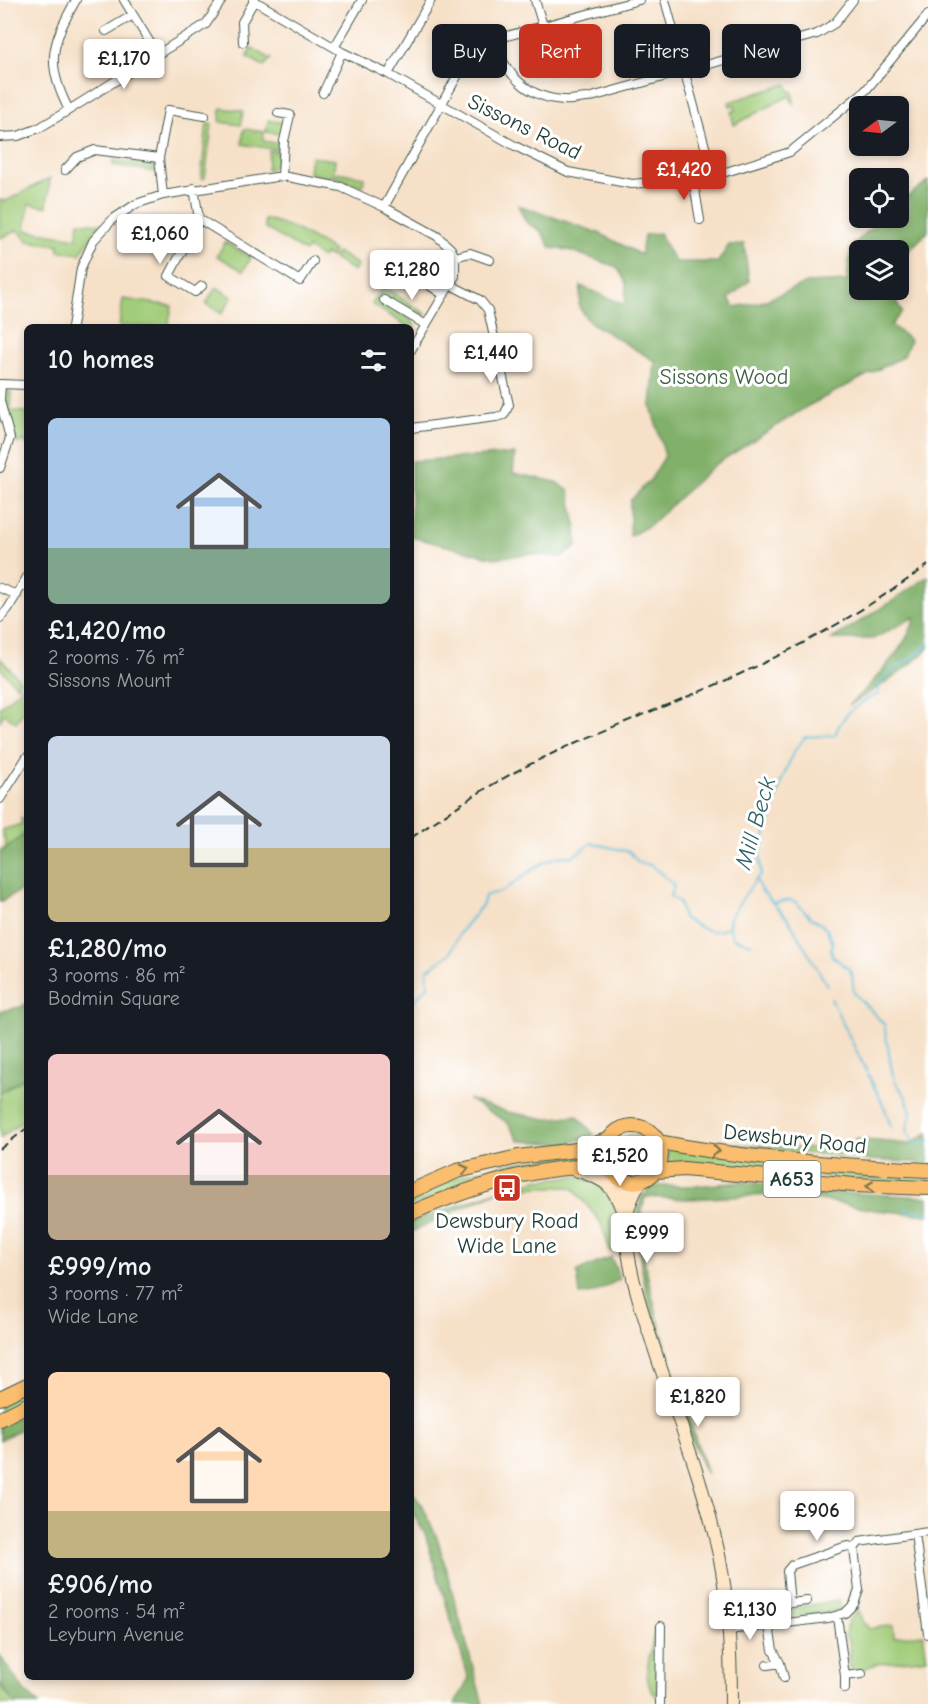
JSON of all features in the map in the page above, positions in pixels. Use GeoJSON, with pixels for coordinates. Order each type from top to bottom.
{"type":"FeatureCollection","features":[{"type":"Feature","properties":{"kind":"highway","name":"Dewsbury Road"},"geometry":{"type":"LineString","coordinates":[[414,1190],[457,1171],[518,1157],[576,1150],[608,1140],[622,1128],[634,1126],[651,1132],[659,1142],[759,1157],[859,1167],[928,1170]]}},
{"type":"Feature","properties":{"kind":"highway"},"geometry":{"type":"LineString","coordinates":[[608,1140],[605,1149],[610,1170]]}},
{"type":"Feature","properties":{"kind":"highway"},"geometry":{"type":"LineString","coordinates":[[414,1212],[454,1194],[494,1181],[570,1168],[593,1166],[610,1170],[626,1181],[641,1181],[656,1171],[661,1157],[659,1142]]}},
{"type":"Feature","properties":{"kind":"highway","name":"Dewsbury Road"},"geometry":{"type":"LineString","coordinates":[[656,1171],[684,1169],[842,1184],[928,1188]]}},
{"type":"Feature","properties":{"kind":"highway"},"geometry":{"type":"LineString","coordinates":[[0,1398],[24,1386]]}},
{"type":"Feature","properties":{"kind":"highway"},"geometry":{"type":"LineString","coordinates":[[0,1419],[24,1407]]}},
{"type":"Feature","properties":{"kind":"main road"},"geometry":{"type":"LineString","coordinates":[[570,1168],[599,1178],[607,1184],[617,1195],[626,1222],[629,1250],[641,1309],[699,1478],[720,1557],[729,1630],[731,1704]]}},
{"type":"Feature","properties":{"kind":"main road"},"geometry":{"type":"LineString","coordinates":[[610,1170],[623,1189],[628,1208]]}},
{"type":"Feature","properties":{"kind":"main road"},"geometry":{"type":"LineString","coordinates":[[626,1222],[633,1193],[641,1181]]}},
{"type":"Feature","properties":{"kind":"street"},"geometry":{"type":"LineString","coordinates":[[69,110],[58,89],[54,68],[54,45],[76,0]]}},
{"type":"Feature","properties":{"kind":"street"},"geometry":{"type":"LineString","coordinates":[[124,0],[157,54]]}},
{"type":"Feature","properties":{"kind":"street"},"geometry":{"type":"LineString","coordinates":[[0,137],[18,136],[39,128],[69,110],[206,24],[222,0]]}},
{"type":"Feature","properties":{"kind":"street"},"geometry":{"type":"LineString","coordinates":[[243,42],[242,22],[253,0]]}},
{"type":"Feature","properties":{"kind":"street","name":"Sissons Road"},"geometry":{"type":"LineString","coordinates":[[253,0],[515,146],[568,172],[632,184],[713,176],[790,152],[866,90],[928,15]]}},
{"type":"Feature","properties":{"kind":"street"},"geometry":{"type":"LineString","coordinates":[[323,93],[339,49],[362,0]]}},
{"type":"Feature","properties":{"kind":"street"},"geometry":{"type":"LineString","coordinates":[[388,74],[431,0]]}},
{"type":"Feature","properties":{"kind":"street"},"geometry":{"type":"LineString","coordinates":[[535,0],[542,24]]}},
{"type":"Feature","properties":{"kind":"street"},"geometry":{"type":"LineString","coordinates":[[550,24],[639,0]]}},
{"type":"Feature","properties":{"kind":"street"},"geometry":{"type":"LineString","coordinates":[[665,0],[671,24]]}},
{"type":"Feature","properties":{"kind":"street"},"geometry":{"type":"LineString","coordinates":[[710,65],[817,34],[835,23],[853,0]]}},
{"type":"Feature","properties":{"kind":"street"},"geometry":{"type":"LineString","coordinates":[[106,31],[133,15]]}},
{"type":"Feature","properties":{"kind":"street"},"geometry":{"type":"LineString","coordinates":[[507,69],[518,81],[540,94],[565,100],[588,98],[662,78]]}},
{"type":"Feature","properties":{"kind":"street"},"geometry":{"type":"LineString","coordinates":[[384,207],[456,78]]}},
{"type":"Feature","properties":{"kind":"street"},"geometry":{"type":"LineString","coordinates":[[686,78],[713,176]]}},
{"type":"Feature","properties":{"kind":"street"},"geometry":{"type":"LineString","coordinates":[[163,195],[159,158],[168,110],[206,116]]}},
{"type":"Feature","properties":{"kind":"street"},"geometry":{"type":"LineString","coordinates":[[278,113],[294,116],[284,141],[282,176]]}},
{"type":"Feature","properties":{"kind":"street"},"geometry":{"type":"LineString","coordinates":[[65,170],[77,157],[95,150],[159,158]]}},
{"type":"Feature","properties":{"kind":"street"},"geometry":{"type":"LineString","coordinates":[[72,324],[81,268],[93,241],[113,219],[136,204],[163,195],[194,188],[282,176],[341,187],[437,236],[451,249],[455,257],[455,276],[414,346]]}},
{"type":"Feature","properties":{"kind":"street"},"geometry":{"type":"LineString","coordinates":[[693,178],[700,220]]}},
{"type":"Feature","properties":{"kind":"street"},"geometry":{"type":"LineString","coordinates":[[194,188],[199,219],[169,276],[195,292],[202,286]]}},
{"type":"Feature","properties":{"kind":"street"},"geometry":{"type":"LineString","coordinates":[[199,219],[300,281],[313,261]]}},
{"type":"Feature","properties":{"kind":"street"},"geometry":{"type":"LineString","coordinates":[[455,257],[470,254],[490,260]]}},
{"type":"Feature","properties":{"kind":"street"},"geometry":{"type":"LineString","coordinates":[[382,261],[395,263],[444,295]]}},
{"type":"Feature","properties":{"kind":"street"},"geometry":{"type":"LineString","coordinates":[[414,428],[496,417],[504,415],[509,405],[488,310],[480,300],[451,285]]}},
{"type":"Feature","properties":{"kind":"street"},"geometry":{"type":"LineString","coordinates":[[384,300],[426,325]]}},
{"type":"Feature","properties":{"kind":"street"},"geometry":{"type":"LineString","coordinates":[[0,468],[10,438],[0,401],[1,384],[24,385]]}},
{"type":"Feature","properties":{"kind":"street"},"geometry":{"type":"LineString","coordinates":[[0,618],[24,582]]}},
{"type":"Feature","properties":{"kind":"street"},"geometry":{"type":"LineString","coordinates":[[0,588],[17,595]]}},
{"type":"Feature","properties":{"kind":"street"},"geometry":{"type":"LineString","coordinates":[[0,799],[24,762]]}},
{"type":"Feature","properties":{"kind":"street"},"geometry":{"type":"LineString","coordinates":[[729,1630],[769,1626],[845,1613],[854,1604],[859,1590],[854,1549],[859,1542],[928,1532]]}},
{"type":"Feature","properties":{"kind":"street"},"geometry":{"type":"LineString","coordinates":[[915,1534],[928,1634]]}},
{"type":"Feature","properties":{"kind":"street"},"geometry":{"type":"LineString","coordinates":[[790,1603],[787,1571],[792,1565],[844,1546],[854,1549]]}},
{"type":"Feature","properties":{"kind":"street"},"geometry":{"type":"LineString","coordinates":[[775,1605],[807,1601]]}},
{"type":"Feature","properties":{"kind":"street"},"geometry":{"type":"LineString","coordinates":[[837,1616],[845,1676],[844,1689]]}},
{"type":"Feature","properties":{"kind":"street"},"geometry":{"type":"LineString","coordinates":[[660,1704],[661,1626]]}},
{"type":"Feature","properties":{"kind":"street"},"geometry":{"type":"LineString","coordinates":[[769,1626],[773,1650],[784,1678]]}},
{"type":"Feature","properties":{"kind":"street"},"geometry":{"type":"LineString","coordinates":[[767,1665],[780,1663]]}},
{"type":"Feature","properties":{"kind":"street"},"geometry":{"type":"LineString","coordinates":[[845,1676],[862,1674]]}},
{"type":"Feature","properties":{"kind":"green space"},"geometry":{"type":"Polygon","coordinates":[[[252,48],[271,59],[264,66],[247,57],[252,48]]]}},
{"type":"Feature","properties":{"kind":"green space"},"geometry":{"type":"Polygon","coordinates":[[[787,84],[789,90],[793,92],[794,103],[789,96],[734,125],[731,112],[736,110],[735,105],[730,106],[729,102],[787,84]]]}},
{"type":"Feature","properties":{"kind":"green space"},"geometry":{"type":"Polygon","coordinates":[[[221,108],[243,111],[241,125],[220,122],[221,108]]]}},
{"type":"Feature","properties":{"kind":"green space"},"geometry":{"type":"Polygon","coordinates":[[[268,120],[285,123],[283,134],[266,132],[268,120]]]}},
{"type":"Feature","properties":{"kind":"green space"},"geometry":{"type":"Polygon","coordinates":[[[207,124],[212,124],[205,178],[201,179],[207,124]]]}},
{"type":"Feature","properties":{"kind":"green space"},"geometry":{"type":"Polygon","coordinates":[[[244,129],[264,132],[263,141],[281,144],[280,150],[242,144],[244,129]]]}},
{"type":"Feature","properties":{"kind":"green space"},"geometry":{"type":"Polygon","coordinates":[[[269,151],[278,152],[275,166],[267,170],[269,151]]]}},
{"type":"Feature","properties":{"kind":"green space"},"geometry":{"type":"Polygon","coordinates":[[[311,157],[335,160],[333,178],[309,173],[311,157]]]}},
{"type":"Feature","properties":{"kind":"green space"},"geometry":{"type":"Polygon","coordinates":[[[113,160],[150,165],[156,172],[113,165],[113,160]]]}},
{"type":"Feature","properties":{"kind":"green space"},"geometry":{"type":"Polygon","coordinates":[[[337,172],[364,177],[363,186],[336,178],[337,172]]]}},
{"type":"Feature","properties":{"kind":"green space"},"geometry":{"type":"Polygon","coordinates":[[[50,178],[47,207],[29,204],[25,230],[77,238],[79,222],[100,224],[80,254],[59,251],[59,245],[28,241],[18,230],[0,238],[0,200],[6,201],[50,178]]]}},
{"type":"Feature","properties":{"kind":"green space","name":"Sissons Wood"},"geometry":{"type":"Polygon","coordinates":[[[928,181],[928,231],[909,251],[909,240],[858,240],[871,228],[909,228],[909,195],[928,181]]]}},
{"type":"Feature","properties":{"kind":"green space","name":"Sissons Wood"},"geometry":{"type":"Polygon","coordinates":[[[518,205],[599,233],[641,255],[644,235],[659,233],[675,262],[718,262],[729,245],[744,244],[749,281],[729,298],[734,307],[761,302],[807,283],[847,281],[849,264],[849,300],[895,300],[902,312],[891,325],[910,340],[904,356],[806,407],[713,466],[650,525],[630,536],[630,501],[651,479],[665,456],[651,406],[655,361],[589,322],[579,307],[581,286],[625,305],[626,283],[617,267],[568,250],[551,248],[541,231],[526,222],[518,205]]]}},
{"type":"Feature","properties":{"kind":"green space"},"geometry":{"type":"Polygon","coordinates":[[[264,219],[283,224],[308,236],[334,251],[331,257],[325,254],[322,258],[308,248],[305,252],[265,228],[264,219]]]}},
{"type":"Feature","properties":{"kind":"green space"},"geometry":{"type":"Polygon","coordinates":[[[225,242],[251,258],[243,271],[217,256],[225,242]]]}},
{"type":"Feature","properties":{"kind":"green space"},"geometry":{"type":"Polygon","coordinates":[[[337,252],[358,265],[354,271],[333,258],[337,252]]]}},
{"type":"Feature","properties":{"kind":"green space"},"geometry":{"type":"Polygon","coordinates":[[[216,287],[232,297],[222,314],[206,304],[216,287]]]}},
{"type":"Feature","properties":{"kind":"green space"},"geometry":{"type":"Polygon","coordinates":[[[383,287],[426,314],[420,317],[382,294],[378,301],[413,321],[414,324],[403,324],[372,304],[383,287]]]}},
{"type":"Feature","properties":{"kind":"green space"},"geometry":{"type":"Polygon","coordinates":[[[123,299],[172,306],[169,324],[119,324],[123,299]]]}},
{"type":"Feature","properties":{"kind":"green space"},"geometry":{"type":"Polygon","coordinates":[[[8,391],[11,392],[10,411],[24,412],[24,441],[18,444],[13,436],[3,400],[8,391]]]}},
{"type":"Feature","properties":{"kind":"green space"},"geometry":{"type":"Polygon","coordinates":[[[515,454],[513,473],[556,482],[569,491],[576,525],[577,546],[561,557],[531,554],[494,558],[414,538],[414,461],[515,454]]]}},
{"type":"Feature","properties":{"kind":"green space"},"geometry":{"type":"Polygon","coordinates":[[[928,576],[928,648],[901,672],[849,705],[867,688],[898,650],[912,626],[914,617],[873,639],[832,639],[928,576]]]}},
{"type":"Feature","properties":{"kind":"green space"},"geometry":{"type":"Polygon","coordinates":[[[0,658],[20,680],[17,686],[0,668],[0,658]]]}},
{"type":"Feature","properties":{"kind":"green space"},"geometry":{"type":"Polygon","coordinates":[[[24,682],[24,710],[16,722],[4,714],[0,721],[0,707],[24,682]]]}},
{"type":"Feature","properties":{"kind":"green space"},"geometry":{"type":"Polygon","coordinates":[[[24,818],[24,834],[0,854],[0,850],[6,847],[2,830],[22,824],[21,819],[24,818]]]}},
{"type":"Feature","properties":{"kind":"green space"},"geometry":{"type":"Polygon","coordinates":[[[24,834],[24,889],[0,902],[0,854],[24,834]]]}},
{"type":"Feature","properties":{"kind":"green space"},"geometry":{"type":"Polygon","coordinates":[[[24,1005],[24,1078],[0,1093],[0,1011],[24,1005]]]}},
{"type":"Feature","properties":{"kind":"green space"},"geometry":{"type":"Polygon","coordinates":[[[24,1078],[24,1120],[0,1138],[0,1093],[24,1078]]]}},
{"type":"Feature","properties":{"kind":"green space"},"geometry":{"type":"Polygon","coordinates":[[[468,1099],[507,1112],[547,1119],[577,1115],[594,1135],[567,1144],[519,1141],[507,1122],[468,1099]]]}},
{"type":"Feature","properties":{"kind":"green space"},"geometry":{"type":"Polygon","coordinates":[[[928,1133],[928,1163],[867,1160],[855,1147],[855,1139],[910,1144],[928,1133]]]}},
{"type":"Feature","properties":{"kind":"green space"},"geometry":{"type":"Polygon","coordinates":[[[633,1135],[647,1140],[652,1154],[647,1168],[633,1173],[619,1168],[614,1154],[619,1140],[633,1135]]]}},
{"type":"Feature","properties":{"kind":"green space"},"geometry":{"type":"Polygon","coordinates":[[[710,1143],[807,1148],[855,1147],[867,1160],[752,1148],[724,1149],[710,1143]]]}},
{"type":"Feature","properties":{"kind":"green space"},"geometry":{"type":"Polygon","coordinates":[[[668,1148],[928,1175],[928,1184],[775,1173],[682,1162],[667,1164],[668,1148]]]}},
{"type":"Feature","properties":{"kind":"green space"},"geometry":{"type":"Polygon","coordinates":[[[599,1152],[600,1160],[527,1170],[458,1189],[414,1205],[414,1193],[466,1174],[507,1164],[599,1152]]]}},
{"type":"Feature","properties":{"kind":"green space"},"geometry":{"type":"Polygon","coordinates":[[[586,1177],[612,1195],[620,1222],[622,1241],[617,1249],[610,1251],[601,1223],[574,1189],[538,1187],[498,1191],[536,1180],[586,1177]]]}},
{"type":"Feature","properties":{"kind":"green space"},"geometry":{"type":"Polygon","coordinates":[[[742,1182],[830,1192],[928,1197],[928,1215],[771,1195],[687,1199],[645,1197],[642,1211],[642,1241],[638,1241],[638,1209],[641,1197],[653,1186],[695,1186],[742,1182]]]}},
{"type":"Feature","properties":{"kind":"green space"},"geometry":{"type":"Polygon","coordinates":[[[498,1191],[414,1231],[414,1221],[498,1191]]]}},
{"type":"Feature","properties":{"kind":"green space"},"geometry":{"type":"Polygon","coordinates":[[[642,1246],[662,1333],[707,1474],[685,1423],[658,1339],[643,1278],[639,1247],[642,1246]]]}},
{"type":"Feature","properties":{"kind":"green space"},"geometry":{"type":"Polygon","coordinates":[[[611,1257],[620,1279],[594,1293],[580,1295],[577,1272],[611,1257]]]}},
{"type":"Feature","properties":{"kind":"green space"},"geometry":{"type":"Polygon","coordinates":[[[24,1389],[24,1400],[0,1412],[0,1401],[24,1389]]]}},
{"type":"Feature","properties":{"kind":"green space"},"geometry":{"type":"Polygon","coordinates":[[[24,1414],[24,1428],[0,1440],[0,1426],[24,1414]]]}},
{"type":"Feature","properties":{"kind":"green space"},"geometry":{"type":"Polygon","coordinates":[[[414,1495],[423,1507],[438,1540],[483,1704],[455,1704],[469,1679],[425,1534],[414,1515],[414,1495]]]}},
{"type":"Feature","properties":{"kind":"green space"},"geometry":{"type":"Polygon","coordinates":[[[746,1600],[746,1613],[759,1614],[794,1608],[759,1617],[753,1622],[743,1623],[737,1619],[736,1609],[746,1600]]]}},
{"type":"Feature","properties":{"kind":"green space"},"geometry":{"type":"Polygon","coordinates":[[[839,1600],[840,1610],[756,1622],[799,1607],[839,1600]]]}},
{"type":"Feature","properties":{"kind":"green space"},"geometry":{"type":"Polygon","coordinates":[[[859,1610],[863,1624],[866,1624],[868,1629],[893,1625],[894,1637],[923,1634],[927,1658],[876,1664],[856,1672],[850,1667],[848,1656],[851,1653],[849,1640],[846,1638],[846,1629],[850,1619],[859,1610]]]}},
{"type":"Feature","properties":{"kind":"green space"},"geometry":{"type":"Polygon","coordinates":[[[654,1628],[658,1632],[657,1697],[647,1679],[654,1628]]]}},
{"type":"Feature","properties":{"kind":"green space"},"geometry":{"type":"Polygon","coordinates":[[[0,1656],[25,1692],[39,1704],[15,1704],[10,1698],[2,1682],[0,1656]]]}},
{"type":"Feature","properties":{"kind":"green space"},"geometry":{"type":"Polygon","coordinates":[[[0,1684],[15,1704],[0,1704],[0,1684]]]}},
{"type":"Feature","properties":{"kind":"waterway","name":"Mill Beck"},"geometry":{"type":"LineString","coordinates":[[414,1001],[428,986],[427,970],[450,954],[461,931],[483,904],[485,896],[503,891],[545,862],[564,856],[572,857],[592,843],[630,852],[639,863],[651,865],[674,886],[670,896],[679,902],[683,918],[711,931],[729,926],[730,917],[761,875],[760,853],[782,780],[793,753],[805,737],[835,735],[846,715],[878,694],[886,676],[915,656],[928,642]]}},
{"type":"Feature","properties":{"kind":"waterway"},"geometry":{"type":"LineString","coordinates":[[756,879],[760,889],[788,919],[827,985]]}},
{"type":"Feature","properties":{"kind":"waterway"},"geometry":{"type":"LineString","coordinates":[[774,903],[790,900],[796,902],[811,918],[827,930],[833,943],[832,956],[849,969],[854,993],[884,1024],[895,1081],[906,1097],[911,1113],[908,1135],[916,1143],[928,1143]]}},
{"type":"Feature","properties":{"kind":"waterway"},"geometry":{"type":"LineString","coordinates":[[729,926],[733,938],[752,944]]}},
{"type":"Feature","properties":{"kind":"waterway"},"geometry":{"type":"LineString","coordinates":[[831,999],[886,1111],[891,1128]]}},
{"type":"Feature","properties":{"kind":"waterway"},"geometry":{"type":"LineString","coordinates":[[905,1204],[907,1211],[928,1212]]}},
{"type":"Feature","properties":{"kind":"railway"},"geometry":{"type":"LineString","coordinates":[[414,836],[488,787],[542,758],[740,674],[789,650],[860,610],[928,565]]}},
{"type":"Feature","properties":{"kind":"railway"},"geometry":{"type":"LineString","coordinates":[[0,1149],[24,1130]]}},
{"type":"Feature","properties":{"kind":"place","name":"Dewsbury Road Wide Lane"},"geometry":{"type":"Point","coordinates":[507,1188]}}]}
